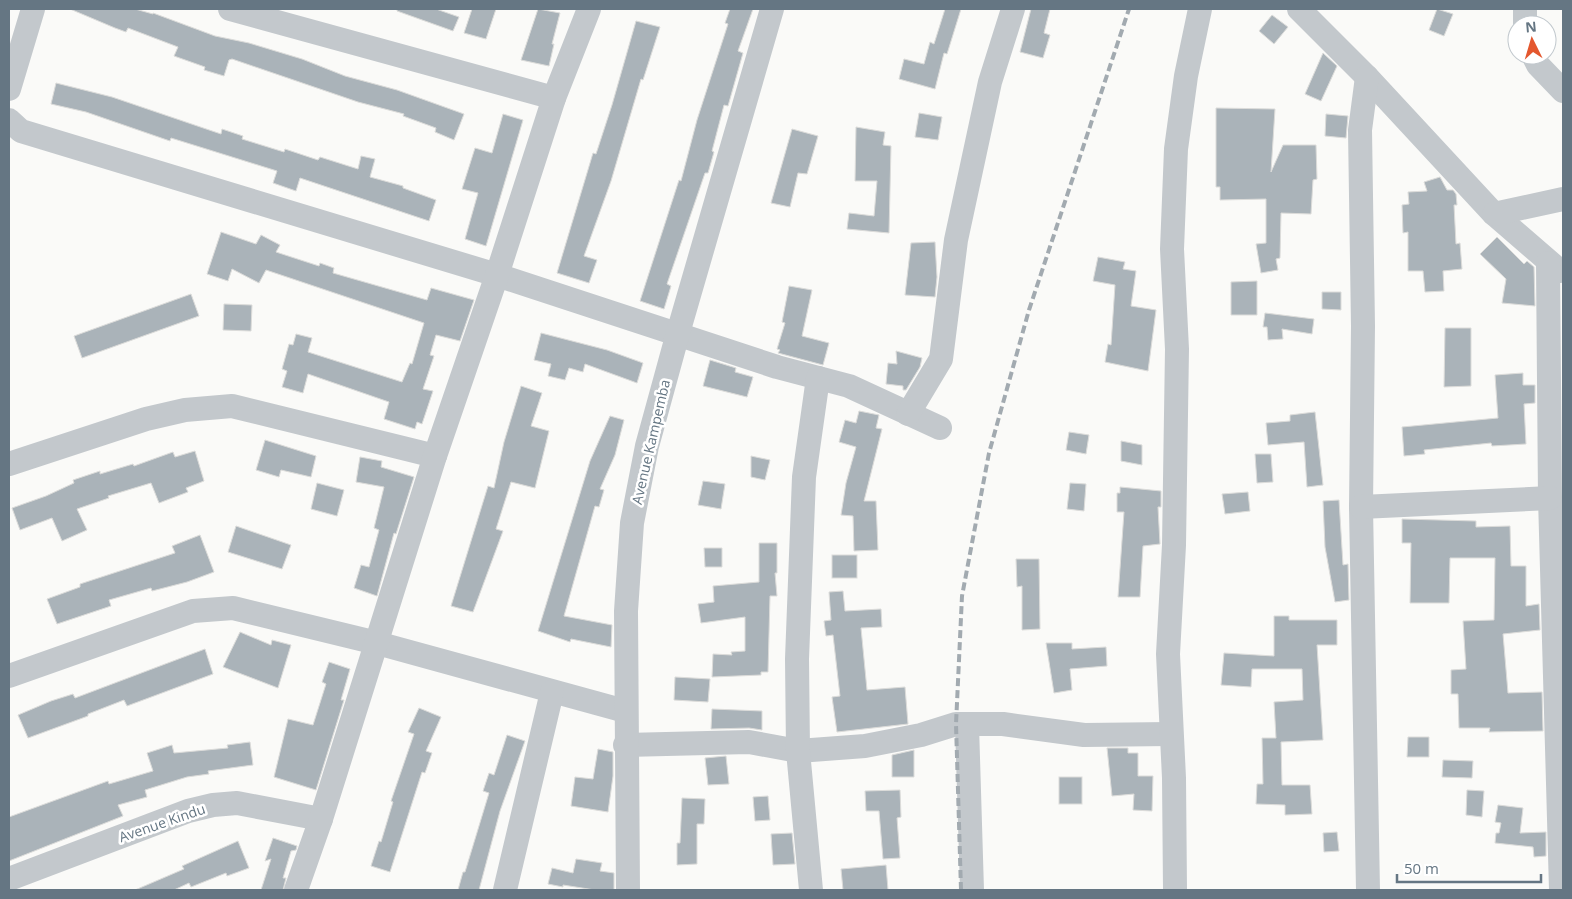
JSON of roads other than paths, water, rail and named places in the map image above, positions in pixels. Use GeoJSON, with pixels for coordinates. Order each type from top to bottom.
{"type":"FeatureCollection","features":[{"type":"Feature","properties":{"kind":"street"},"geometry":{"type":"LineString","coordinates":[[9,89],[33,9]]}},
{"type":"Feature","properties":{"kind":"street"},"geometry":{"type":"LineString","coordinates":[[230,9],[554,98]]}},
{"type":"Feature","properties":{"kind":"street"},"geometry":{"type":"LineString","coordinates":[[296,890],[321,819],[435,456],[497,276],[554,98],[589,9]]}},
{"type":"Feature","properties":{"kind":"street","name":"Avenue Kampemba"},"geometry":{"type":"LineString","coordinates":[[628,890],[625,745],[626,610],[632,523],[647,446],[772,9]]}},
{"type":"Feature","properties":{"kind":"street"},"geometry":{"type":"LineString","coordinates":[[908,414],[941,359],[958,230],[990,82],[1012,9]]}},
{"type":"Feature","properties":{"kind":"street"},"geometry":{"type":"LineString","coordinates":[[1175,890],[1174,778],[1170,734],[1168,654],[1174,545],[1177,350],[1172,249],[1176,149],[1186,76],[1200,9]]}},
{"type":"Feature","properties":{"kind":"street"},"geometry":{"type":"LineString","coordinates":[[1299,9],[1366,76],[1494,214],[1555,268],[1550,498],[1561,836],[1561,890]]}},
{"type":"Feature","properties":{"kind":"street"},"geometry":{"type":"LineString","coordinates":[[1538,65],[1563,91]]}},
{"type":"Feature","properties":{"kind":"street"},"geometry":{"type":"LineString","coordinates":[[1366,76],[1360,130],[1363,326],[1361,506],[1368,890]]}},
{"type":"Feature","properties":{"kind":"street"},"geometry":{"type":"LineString","coordinates":[[9,120],[21,131],[497,276],[818,378],[849,386],[940,428]]}},
{"type":"Feature","properties":{"kind":"street"},"geometry":{"type":"LineString","coordinates":[[1494,214],[1563,199]]}},
{"type":"Feature","properties":{"kind":"street"},"geometry":{"type":"LineString","coordinates":[[812,890],[798,751],[797,659],[804,476],[818,378]]}},
{"type":"Feature","properties":{"kind":"street"},"geometry":{"type":"LineString","coordinates":[[9,464],[146,418],[185,410],[232,406],[435,456]]}},
{"type":"Feature","properties":{"kind":"street"},"geometry":{"type":"LineString","coordinates":[[1361,506],[1550,498]]}},
{"type":"Feature","properties":{"kind":"street"},"geometry":{"type":"LineString","coordinates":[[9,676],[193,611],[233,608],[377,643],[625,711]]}},
{"type":"Feature","properties":{"kind":"street"},"geometry":{"type":"LineString","coordinates":[[505,890],[552,692]]}},
{"type":"Feature","properties":{"kind":"street"},"geometry":{"type":"LineString","coordinates":[[625,745],[749,742],[798,751],[865,746],[921,735],[956,724],[1003,724],[1084,734],[1170,734]]}},
{"type":"Feature","properties":{"kind":"street"},"geometry":{"type":"LineString","coordinates":[[967,725],[972,890]]}},
{"type":"Feature","properties":{"kind":"street","name":"Avenue Kindu"},"geometry":{"type":"LineString","coordinates":[[9,880],[188,811],[213,805],[237,803],[321,819]]}},
{"type":"Feature","properties":{"kind":"railway"},"geometry":{"type":"LineString","coordinates":[[961,890],[956,724],[962,596],[989,453],[1029,310],[1129,9]]}}]}
